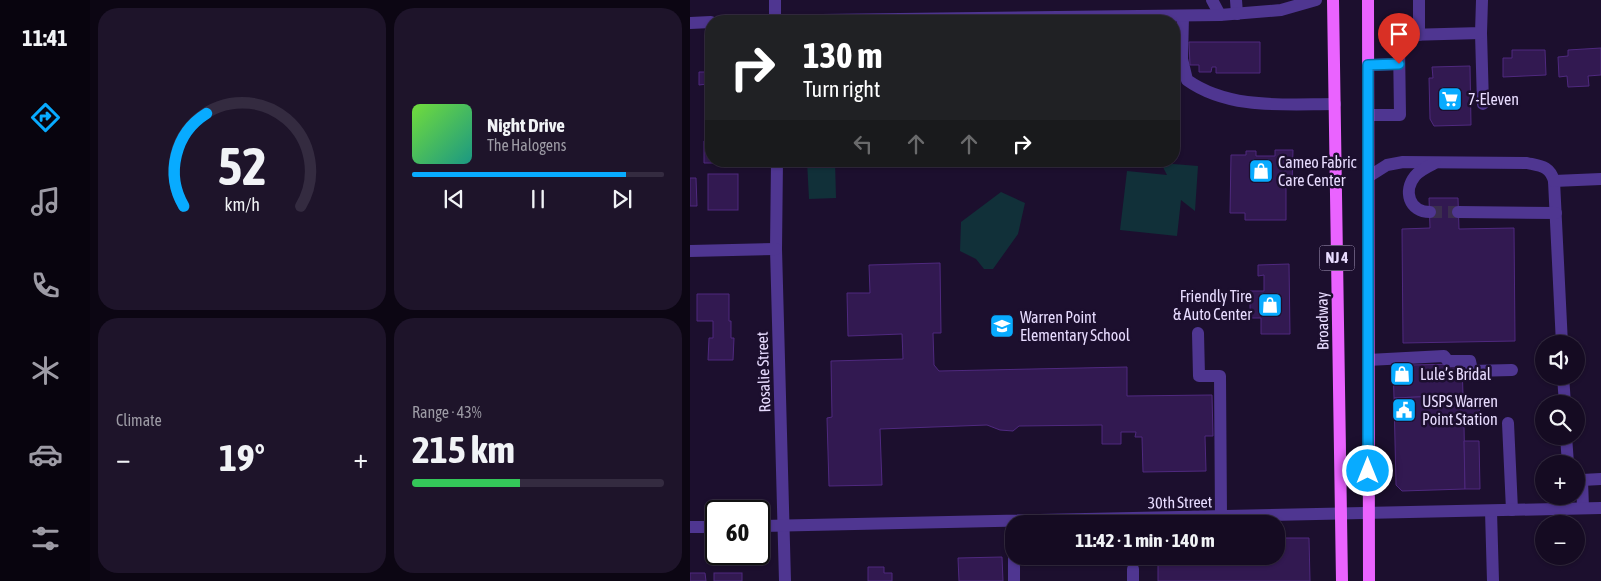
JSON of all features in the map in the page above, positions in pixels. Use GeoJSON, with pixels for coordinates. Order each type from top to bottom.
{"type":"FeatureCollection","features":[{"type":"Feature","properties":{"kind":"main road","name":"Broadway"},"geometry":{"type":"LineString","coordinates":[[1333,0],[1342,581]]}},
{"type":"Feature","properties":{"kind":"main road","name":"NJ 4"},"geometry":{"type":"LineString","coordinates":[[1368,0],[1369,581]]}},
{"type":"Feature","properties":{"kind":"street"},"geometry":{"type":"LineString","coordinates":[[775,0],[775,15]]}},
{"type":"Feature","properties":{"kind":"street"},"geometry":{"type":"LineString","coordinates":[[1212,0],[1220,15]]}},
{"type":"Feature","properties":{"kind":"street"},"geometry":{"type":"LineString","coordinates":[[1236,0],[1237,14]]}},
{"type":"Feature","properties":{"kind":"street"},"geometry":{"type":"LineString","coordinates":[[1180,16],[1281,10],[1316,0]]}},
{"type":"Feature","properties":{"kind":"street"},"geometry":{"type":"LineString","coordinates":[[1419,0],[1419,35]]}},
{"type":"Feature","properties":{"kind":"street"},"geometry":{"type":"LineString","coordinates":[[1482,0],[1483,104]]}},
{"type":"Feature","properties":{"kind":"street"},"geometry":{"type":"LineString","coordinates":[[1183,16],[1182,59],[1187,80],[1202,91],[1223,99],[1272,104],[1335,104]]}},
{"type":"Feature","properties":{"kind":"street"},"geometry":{"type":"LineString","coordinates":[[690,23],[705,22]]}},
{"type":"Feature","properties":{"kind":"street"},"geometry":{"type":"LineString","coordinates":[[1368,114],[1400,114],[1399,45],[1407,35],[1481,33]]}},
{"type":"Feature","properties":{"kind":"street"},"geometry":{"type":"LineString","coordinates":[[1368,65],[1399,64]]}},
{"type":"Feature","properties":{"kind":"street"},"geometry":{"type":"LineString","coordinates":[[1368,177],[1387,165],[1403,162],[1527,163],[1545,166],[1552,173],[1554,181],[1562,335]]}},
{"type":"Feature","properties":{"kind":"street"},"geometry":{"type":"LineString","coordinates":[[1430,212],[1422,212],[1412,205],[1409,197],[1410,187],[1415,176],[1427,167],[1439,162]]}},
{"type":"Feature","properties":{"kind":"street","name":"Rosalie Street"},"geometry":{"type":"LineString","coordinates":[[777,167],[776,249],[785,581]]}},
{"type":"Feature","properties":{"kind":"street"},"geometry":{"type":"LineString","coordinates":[[1554,181],[1601,179]]}},
{"type":"Feature","properties":{"kind":"street"},"geometry":{"type":"LineString","coordinates":[[1458,212],[1556,213]]}},
{"type":"Feature","properties":{"kind":"street"},"geometry":{"type":"LineString","coordinates":[[690,251],[776,249]]}},
{"type":"Feature","properties":{"kind":"street"},"geometry":{"type":"LineString","coordinates":[[1198,333],[1198,376],[1220,376],[1221,515]]}},
{"type":"Feature","properties":{"kind":"street"},"geometry":{"type":"LineString","coordinates":[[1368,360],[1444,356],[1448,361],[1470,362],[1472,371],[1512,370]]}},
{"type":"Feature","properties":{"kind":"street"},"geometry":{"type":"LineString","coordinates":[[1508,423],[1512,510]]}},
{"type":"Feature","properties":{"kind":"street"},"geometry":{"type":"LineString","coordinates":[[1583,508],[1582,480],[1601,479]]}},
{"type":"Feature","properties":{"kind":"street","name":"30th Street"},"geometry":{"type":"LineString","coordinates":[[1285,516],[1491,511],[1548,505]]}},
{"type":"Feature","properties":{"kind":"street","name":"30th Street"},"geometry":{"type":"LineString","coordinates":[[1576,505],[1583,508],[1601,508]]}},
{"type":"Feature","properties":{"kind":"street"},"geometry":{"type":"LineString","coordinates":[[1491,511],[1493,581]]}},
{"type":"Feature","properties":{"kind":"street","name":"30th Street"},"geometry":{"type":"LineString","coordinates":[[770,526],[1005,526]]}},
{"type":"Feature","properties":{"kind":"street"},"geometry":{"type":"LineString","coordinates":[[690,527],[705,527]]}},
{"type":"Feature","properties":{"kind":"street"},"geometry":{"type":"LineString","coordinates":[[1014,565],[1014,581]]}},
{"type":"Feature","properties":{"kind":"shaded area"},"geometry":{"type":"Polygon","coordinates":[[[1180,165],[1198,166],[1195,211],[1181,200],[1177,236],[1120,230],[1127,171],[1167,175],[1163,167],[1180,167],[1180,165]]]}},
{"type":"Feature","properties":{"kind":"shaded area"},"geometry":{"type":"Polygon","coordinates":[[[807,167],[835,167],[836,198],[809,199],[807,167]]]}},
{"type":"Feature","properties":{"kind":"shaded area"},"geometry":{"type":"Polygon","coordinates":[[[1001,192],[1025,203],[1018,234],[993,269],[984,269],[976,259],[960,251],[961,222],[1001,192]]]}},
{"type":"Feature","properties":{"kind":"building"},"geometry":{"type":"Polygon","coordinates":[[[1189,42],[1260,42],[1260,73],[1216,73],[1216,67],[1212,67],[1211,72],[1199,72],[1199,65],[1190,65],[1189,42]]]}},
{"type":"Feature","properties":{"kind":"building"},"geometry":{"type":"Polygon","coordinates":[[[1601,48],[1601,75],[1588,76],[1589,86],[1568,87],[1567,76],[1559,77],[1558,57],[1568,56],[1568,50],[1601,48]]]}},
{"type":"Feature","properties":{"kind":"building"},"geometry":{"type":"Polygon","coordinates":[[[1512,50],[1545,50],[1546,75],[1503,77],[1503,58],[1512,58],[1512,50]]]}},
{"type":"Feature","properties":{"kind":"building","name":"7-Eleven"},"geometry":{"type":"Polygon","coordinates":[[[1470,66],[1471,125],[1434,126],[1430,119],[1429,78],[1433,78],[1432,67],[1470,66]]]}},
{"type":"Feature","properties":{"kind":"building"},"geometry":{"type":"Polygon","coordinates":[[[699,72],[705,72],[705,84],[699,85],[699,72]]]}},
{"type":"Feature","properties":{"kind":"building"},"geometry":{"type":"Polygon","coordinates":[[[704,141],[705,141],[705,163],[704,141]]]}},
{"type":"Feature","properties":{"kind":"building","name":"Cameo Fabric Care Center"},"geometry":{"type":"Polygon","coordinates":[[[1275,150],[1293,150],[1292,186],[1286,186],[1286,220],[1245,220],[1245,213],[1230,213],[1231,155],[1246,155],[1246,151],[1256,151],[1256,156],[1275,156],[1275,150]]]}},
{"type":"Feature","properties":{"kind":"building"},"geometry":{"type":"Polygon","coordinates":[[[708,174],[738,174],[738,210],[708,210],[708,174]]]}},
{"type":"Feature","properties":{"kind":"building"},"geometry":{"type":"Polygon","coordinates":[[[690,178],[696,178],[697,206],[690,206],[690,178]]]}},
{"type":"Feature","properties":{"kind":"building"},"geometry":{"type":"Polygon","coordinates":[[[1429,198],[1458,198],[1459,229],[1514,228],[1515,341],[1403,343],[1402,229],[1430,228],[1429,198]]]}},
{"type":"Feature","properties":{"kind":"building"},"geometry":{"type":"Polygon","coordinates":[[[940,263],[941,333],[933,333],[934,365],[939,371],[1127,367],[1127,396],[1212,395],[1213,436],[1205,436],[1206,471],[1143,472],[1142,437],[1135,437],[1136,432],[1121,432],[1121,444],[1102,444],[1102,425],[1019,426],[1013,431],[1000,430],[987,425],[880,429],[882,485],[829,486],[827,418],[832,417],[831,361],[903,359],[902,334],[848,336],[847,293],[870,293],[869,265],[940,263]]]}},
{"type":"Feature","properties":{"kind":"building","name":"Friendly Tire & Auto Center"},"geometry":{"type":"Polygon","coordinates":[[[1289,264],[1290,334],[1261,334],[1261,318],[1250,318],[1250,291],[1264,291],[1264,275],[1258,276],[1258,265],[1289,264]]]}},
{"type":"Feature","properties":{"kind":"building"},"geometry":{"type":"Polygon","coordinates":[[[697,294],[729,294],[729,321],[731,321],[731,338],[734,338],[733,360],[708,360],[709,338],[713,338],[713,321],[697,321],[697,294]]]}},
{"type":"Feature","properties":{"kind":"building"},"geometry":{"type":"Polygon","coordinates":[[[1409,362],[1409,365],[1462,364],[1463,395],[1394,398],[1393,363],[1409,362]]]}},
{"type":"Feature","properties":{"kind":"building"},"geometry":{"type":"Polygon","coordinates":[[[1463,395],[1463,404],[1479,404],[1480,424],[1464,424],[1465,489],[1402,491],[1396,485],[1394,398],[1463,395]]]}},
{"type":"Feature","properties":{"kind":"building"},"geometry":{"type":"Polygon","coordinates":[[[1464,441],[1479,441],[1480,489],[1465,489],[1464,441]]]}},
{"type":"Feature","properties":{"kind":"building"},"geometry":{"type":"Polygon","coordinates":[[[1285,538],[1309,538],[1310,581],[1158,581],[1158,565],[1285,565],[1285,538]]]}},
{"type":"Feature","properties":{"kind":"building"},"geometry":{"type":"Polygon","coordinates":[[[1002,557],[1003,581],[959,581],[958,558],[1002,557]]]}},
{"type":"Feature","properties":{"kind":"building"},"geometry":{"type":"Polygon","coordinates":[[[868,567],[884,567],[884,573],[892,573],[892,581],[868,581],[868,567]]]}},
{"type":"Feature","properties":{"kind":"building"},"geometry":{"type":"Polygon","coordinates":[[[690,573],[705,573],[706,581],[690,581],[690,573]]]}},
{"type":"Feature","properties":{"kind":"building"},"geometry":{"type":"Polygon","coordinates":[[[714,573],[742,573],[742,581],[714,581],[714,573]]]}},
{"type":"Feature","properties":{"kind":"tunnel"},"geometry":{"type":"LineString","coordinates":[[1430,212],[1458,212]]}},
{"type":"Feature","properties":{"kind":"place","name":"7-Eleven"},"geometry":{"type":"Point","coordinates":[1450,99]}},
{"type":"Feature","properties":{"kind":"place","name":"Cameo Fabric Care Center"},"geometry":{"type":"Point","coordinates":[1261,171]}},
{"type":"Feature","properties":{"kind":"place","name":"Friendly Tire & Auto Center"},"geometry":{"type":"Point","coordinates":[1270,305]}},
{"type":"Feature","properties":{"kind":"place","name":"Warren Point Elementary School"},"geometry":{"type":"Point","coordinates":[1002,326]}},
{"type":"Feature","properties":{"kind":"place","name":"Lule’s Bridal"},"geometry":{"type":"Point","coordinates":[1402,374]}},
{"type":"Feature","properties":{"kind":"place","name":"USPS Warren Point Station"},"geometry":{"type":"Point","coordinates":[1404,410]}},
{"type":"Feature","properties":{"kind":"route"},"geometry":{"type":"LineString","coordinates":[[1368,471],[1368,65],[1399,64]]}}]}
